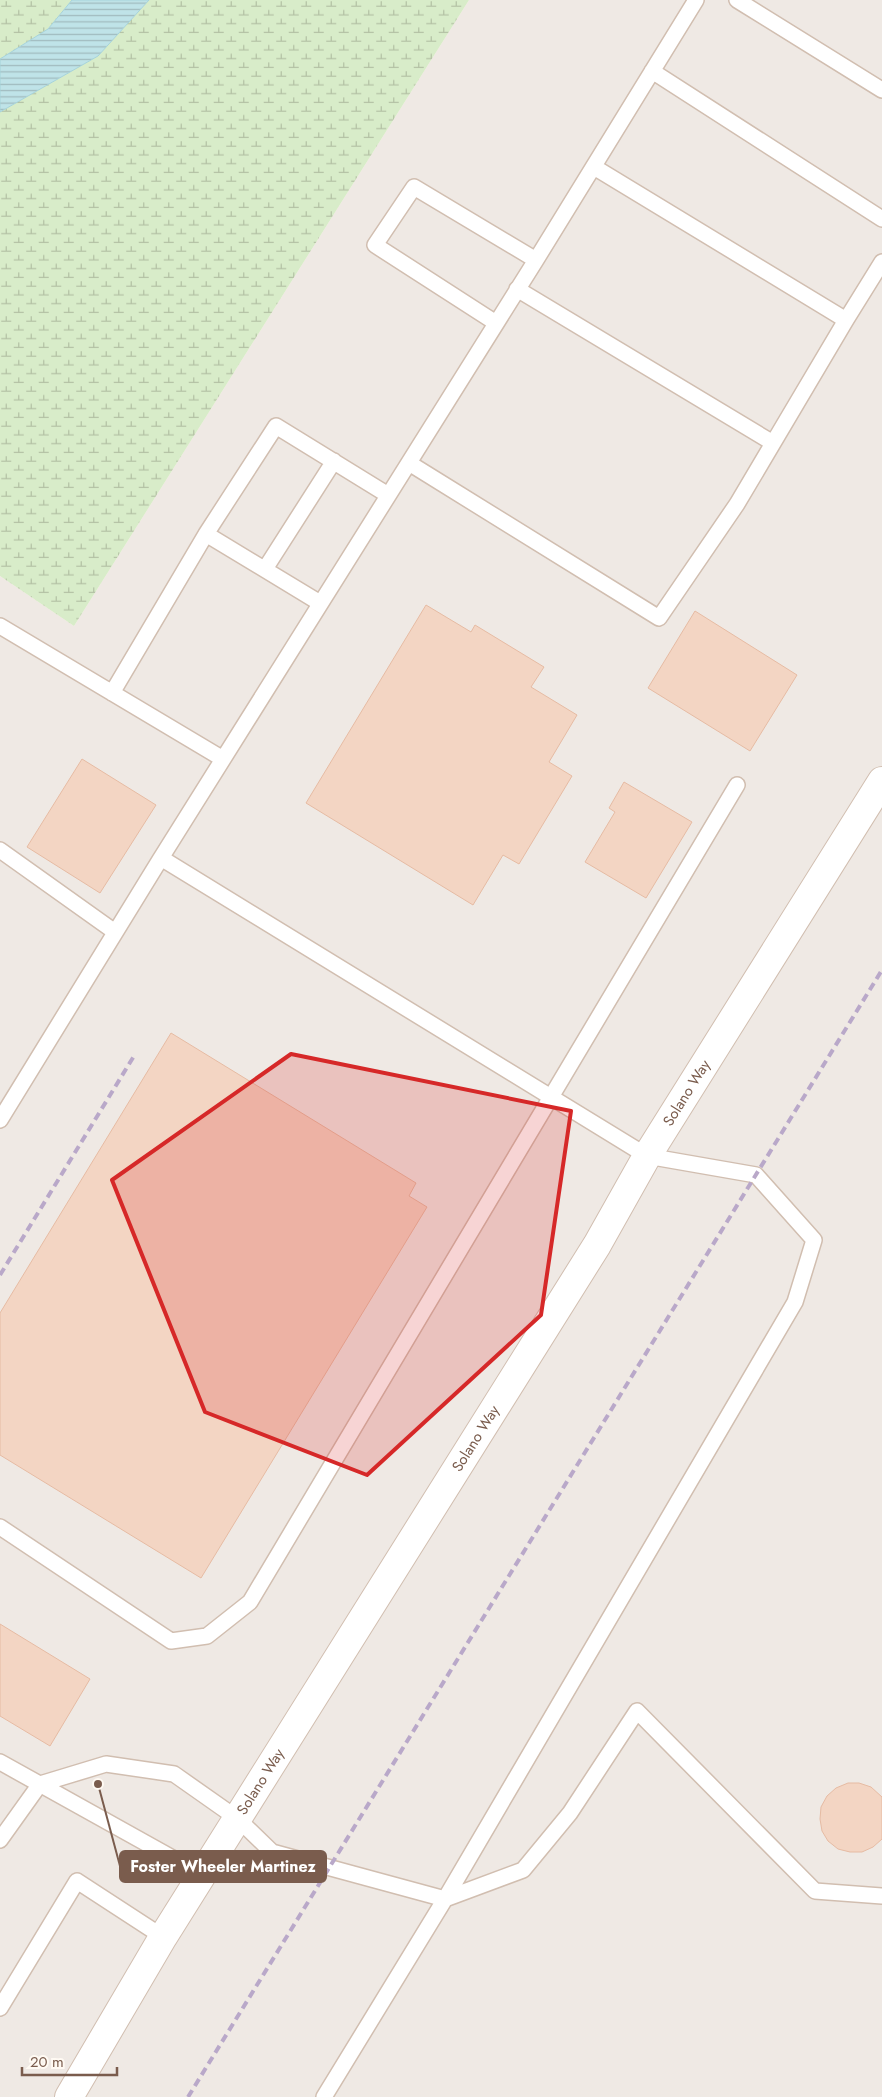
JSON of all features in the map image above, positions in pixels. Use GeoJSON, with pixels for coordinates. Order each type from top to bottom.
{"type":"FeatureCollection","features":[{"type":"Feature","properties":{"kind":"street","name":"Solano Way"},"geometry":{"type":"LineString","coordinates":[[69,2097],[164,1937],[597,1244],[647,1156],[882,781]]}},
{"type":"Feature","properties":{"kind":"lane"},"geometry":{"type":"LineString","coordinates":[[0,1120],[223,758],[536,260],[696,0]]}},
{"type":"Feature","properties":{"kind":"lane"},"geometry":{"type":"LineString","coordinates":[[738,0],[882,90]]}},
{"type":"Feature","properties":{"kind":"lane"},"geometry":{"type":"LineString","coordinates":[[652,71],[882,219]]}},
{"type":"Feature","properties":{"kind":"lane"},"geometry":{"type":"LineString","coordinates":[[594,167],[846,320]]}},
{"type":"Feature","properties":{"kind":"lane"},"geometry":{"type":"LineString","coordinates":[[496,323],[375,245],[414,186],[536,260]]}},
{"type":"Feature","properties":{"kind":"lane"},"geometry":{"type":"LineString","coordinates":[[409,463],[659,618],[737,504],[882,262]]}},
{"type":"Feature","properties":{"kind":"lane"},"geometry":{"type":"LineString","coordinates":[[517,289],[773,443]]}},
{"type":"Feature","properties":{"kind":"lane"},"geometry":{"type":"LineString","coordinates":[[112,693],[206,534],[276,426],[388,495]]}},
{"type":"Feature","properties":{"kind":"lane"},"geometry":{"type":"LineString","coordinates":[[265,569],[334,461]]}},
{"type":"Feature","properties":{"kind":"lane"},"geometry":{"type":"LineString","coordinates":[[206,534],[320,603]]}},
{"type":"Feature","properties":{"kind":"lane"},"geometry":{"type":"LineString","coordinates":[[0,626],[223,758]]}},
{"type":"Feature","properties":{"kind":"lane"},"geometry":{"type":"LineString","coordinates":[[0,1527],[171,1641],[207,1636],[250,1602],[737,785]]}},
{"type":"Feature","properties":{"kind":"lane"},"geometry":{"type":"LineString","coordinates":[[0,850],[115,932]]}},
{"type":"Feature","properties":{"kind":"lane"},"geometry":{"type":"LineString","coordinates":[[161,858],[647,1156],[756,1175],[814,1240],[795,1302],[445,1899],[324,2097]]}},
{"type":"Feature","properties":{"kind":"lane"},"geometry":{"type":"LineString","coordinates":[[0,1840],[40,1784],[106,1764],[174,1774],[238,1819],[272,1852],[445,1899],[523,1870],[570,1813],[637,1711],[815,1891],[882,1896]]}},
{"type":"Feature","properties":{"kind":"lane"},"geometry":{"type":"LineString","coordinates":[[0,1762],[203,1875]]}},
{"type":"Feature","properties":{"kind":"lane"},"geometry":{"type":"LineString","coordinates":[[0,2008],[76,1881],[164,1937]]}},
{"type":"Feature","properties":{"kind":"highlighted area"},"geometry":{"type":"Polygon","coordinates":[[[291,1054],[571,1111],[541,1315],[367,1475],[205,1412],[112,1180],[291,1054]]]}},
{"type":"Feature","properties":{"kind":"shaded area"},"geometry":{"type":"Polygon","coordinates":[[[469,0],[882,0],[882,2097],[0,2097],[0,576],[74,626],[469,0]]]}},
{"type":"Feature","properties":{"kind":"green space"},"geometry":{"type":"Polygon","coordinates":[[[0,0],[72,0],[48,29],[0,59],[0,0]]]}},
{"type":"Feature","properties":{"kind":"green space"},"geometry":{"type":"Polygon","coordinates":[[[149,0],[469,0],[74,626],[0,576],[0,112],[98,56],[149,0]]]}},
{"type":"Feature","properties":{"kind":"water"},"geometry":{"type":"Polygon","coordinates":[[[72,0],[149,0],[98,56],[0,112],[0,59],[48,29],[72,0]]]}},
{"type":"Feature","properties":{"kind":"building"},"geometry":{"type":"Polygon","coordinates":[[[426,605],[471,632],[475,625],[544,667],[531,687],[577,715],[549,762],[572,776],[519,864],[503,855],[473,905],[306,803],[426,605]]]}},
{"type":"Feature","properties":{"kind":"building"},"geometry":{"type":"Polygon","coordinates":[[[695,611],[797,675],[750,751],[648,688],[695,611]]]}},
{"type":"Feature","properties":{"kind":"building"},"geometry":{"type":"Polygon","coordinates":[[[82,759],[156,805],[100,893],[27,847],[82,759]]]}},
{"type":"Feature","properties":{"kind":"building"},"geometry":{"type":"Polygon","coordinates":[[[624,782],[692,822],[646,898],[585,862],[615,812],[609,808],[624,782]]]}},
{"type":"Feature","properties":{"kind":"building"},"geometry":{"type":"Polygon","coordinates":[[[171,1033],[416,1183],[409,1196],[427,1207],[201,1578],[0,1455],[0,1313],[171,1033]]]}},
{"type":"Feature","properties":{"kind":"building"},"geometry":{"type":"Polygon","coordinates":[[[0,1624],[90,1679],[50,1746],[0,1716],[0,1624]]]}},
{"type":"Feature","properties":{"kind":"building"},"geometry":{"type":"Polygon","coordinates":[[[848,1783],[859,1783],[871,1787],[882,1797],[882,1839],[873,1847],[862,1852],[838,1849],[828,1841],[822,1831],[821,1807],[827,1796],[836,1788],[848,1783]]]}},
{"type":"Feature","properties":{"kind":"railway"},"geometry":{"type":"LineString","coordinates":[[188,2097],[882,970]]}},
{"type":"Feature","properties":{"kind":"railway"},"geometry":{"type":"LineString","coordinates":[[0,1275],[134,1056]]}},
{"type":"Feature","properties":{"kind":"place","name":"Foster Wheeler Martinez"},"geometry":{"type":"Point","coordinates":[98,1784]}}]}
